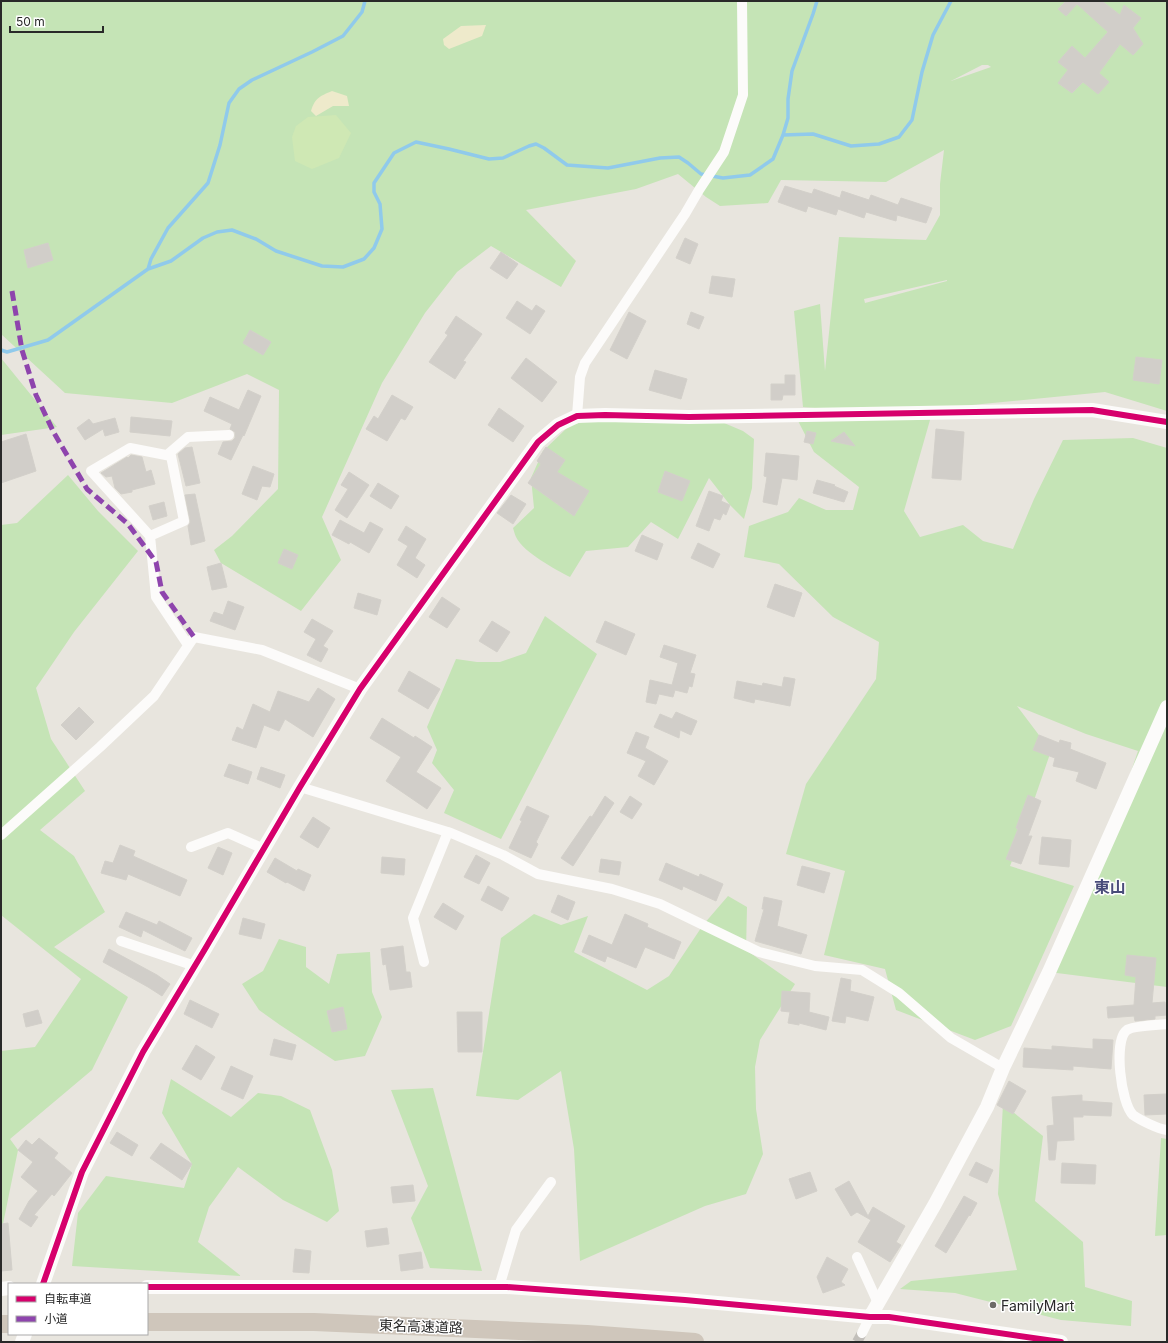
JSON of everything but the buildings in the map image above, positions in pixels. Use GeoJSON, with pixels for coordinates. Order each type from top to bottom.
{"type":"FeatureCollection","features":[{"type":"Feature","properties":{"kind":"highway","name":"東名高速道路"},"geometry":{"type":"LineString","coordinates":[[148,1322],[314,1322],[587,1334],[695,1342]]}},
{"type":"Feature","properties":{"kind":"street"},"geometry":{"type":"LineString","coordinates":[[577,416],[580,377],[585,363],[685,214],[724,152],[743,94],[742,1]]}},
{"type":"Feature","properties":{"kind":"street"},"geometry":{"type":"LineString","coordinates":[[43,1283],[82,1172],[143,1052],[300,787],[360,689],[538,442],[558,425],[577,416],[605,415],[689,417],[1092,410],[1167,422]]}},
{"type":"Feature","properties":{"kind":"street"},"geometry":{"type":"LineString","coordinates":[[167,455],[188,437],[229,435]]}},
{"type":"Feature","properties":{"kind":"street"},"geometry":{"type":"LineString","coordinates":[[150,536],[184,521],[171,456],[130,448],[91,471],[150,536],[156,597],[188,645]]}},
{"type":"Feature","properties":{"kind":"street"},"geometry":{"type":"LineString","coordinates":[[1,835],[100,747],[154,696],[194,637],[262,650],[360,689]]}},
{"type":"Feature","properties":{"kind":"street"},"geometry":{"type":"LineString","coordinates":[[862,1333],[878,1302],[935,1204],[986,1107],[1049,972],[1167,707]]}},
{"type":"Feature","properties":{"kind":"street"},"geometry":{"type":"LineString","coordinates":[[300,787],[448,832],[502,855],[538,874],[612,889],[660,904],[759,952],[815,966],[862,970],[899,993],[951,1038],[1003,1068]]}},
{"type":"Feature","properties":{"kind":"street"},"geometry":{"type":"LineString","coordinates":[[424,962],[413,918],[448,832]]}},
{"type":"Feature","properties":{"kind":"street"},"geometry":{"type":"LineString","coordinates":[[191,848],[228,833],[264,849]]}},
{"type":"Feature","properties":{"kind":"street"},"geometry":{"type":"LineString","coordinates":[[120,941],[195,966]]}},
{"type":"Feature","properties":{"kind":"street"},"geometry":{"type":"LineString","coordinates":[[1167,1024],[1129,1028],[1124,1033],[1121,1041],[1119,1070],[1127,1104],[1133,1114],[1150,1124],[1167,1130]]}},
{"type":"Feature","properties":{"kind":"street"},"geometry":{"type":"LineString","coordinates":[[499,1287],[516,1230],[551,1182]]}},
{"type":"Feature","properties":{"kind":"street"},"geometry":{"type":"LineString","coordinates":[[857,1257],[878,1302]]}},
{"type":"Feature","properties":{"kind":"street"},"geometry":{"type":"LineString","coordinates":[[148,1287],[499,1287],[685,1300],[870,1317],[889,1317],[1060,1342]]}},
{"type":"Feature","properties":{"kind":"green space"},"geometry":{"type":"Polygon","coordinates":[[[1,1],[1167,1],[1167,411],[1105,392],[890,413],[932,413],[904,511],[920,537],[963,525],[983,541],[1013,549],[1034,499],[1063,440],[1133,438],[1167,448],[1167,987],[1049,972],[1110,833],[1138,751],[1086,734],[1017,706],[1051,751],[1010,866],[1074,886],[1011,1026],[975,1040],[896,1010],[885,969],[824,955],[845,871],[786,854],[806,784],[876,679],[879,642],[833,617],[779,564],[744,557],[749,526],[788,512],[799,498],[826,510],[853,510],[859,487],[814,452],[795,415],[877,413],[803,407],[794,311],[820,304],[825,371],[839,237],[926,240],[940,215],[940,184],[944,150],[886,182],[781,180],[768,203],[720,206],[706,197],[678,174],[636,189],[526,210],[576,261],[561,287],[491,246],[457,272],[425,313],[382,383],[322,517],[341,560],[301,611],[221,563],[214,550],[232,536],[278,489],[279,390],[247,374],[172,403],[65,393],[1,334],[1,1]],[[982,65],[951,81],[991,67],[988,65],[982,65]],[[947,281],[864,299],[865,303],[947,281]]]}},
{"type":"Feature","properties":{"kind":"green space"},"geometry":{"type":"Polygon","coordinates":[[[336,115],[351,133],[339,158],[312,169],[295,161],[292,137],[296,126],[308,117],[336,115]]]}},
{"type":"Feature","properties":{"kind":"green space"},"geometry":{"type":"Polygon","coordinates":[[[1,358],[57,427],[1,435],[1,358]]]}},
{"type":"Feature","properties":{"kind":"green space"},"geometry":{"type":"Polygon","coordinates":[[[605,415],[717,420],[743,431],[754,439],[752,488],[744,519],[730,505],[709,478],[678,539],[651,522],[628,547],[586,551],[570,577],[533,555],[520,543],[513,528],[534,508],[531,478],[543,451],[569,426],[605,415]]]}},
{"type":"Feature","properties":{"kind":"green space"},"geometry":{"type":"Polygon","coordinates":[[[68,475],[98,511],[138,551],[74,632],[36,688],[51,739],[85,791],[40,830],[74,856],[105,912],[54,947],[128,997],[92,1070],[10,1139],[18,1150],[3,1224],[1,1224],[1,1051],[35,1047],[81,979],[1,915],[1,525],[17,523],[68,475]]]}},
{"type":"Feature","properties":{"kind":"green space"},"geometry":{"type":"Polygon","coordinates":[[[545,616],[597,654],[501,839],[444,813],[454,790],[432,763],[437,750],[427,727],[456,659],[477,662],[500,662],[526,653],[545,616]]]}},
{"type":"Feature","properties":{"kind":"green space"},"geometry":{"type":"Polygon","coordinates":[[[728,896],[747,907],[746,950],[795,984],[760,1040],[755,1067],[756,1109],[763,1154],[746,1194],[705,1206],[580,1261],[574,1149],[561,1071],[518,1100],[476,1096],[501,938],[534,914],[561,925],[588,916],[574,952],[647,990],[669,976],[703,925],[728,896]]]}},
{"type":"Feature","properties":{"kind":"green space"},"geometry":{"type":"Polygon","coordinates":[[[279,939],[306,947],[306,967],[329,984],[337,954],[370,952],[372,992],[382,1017],[365,1056],[335,1061],[259,1010],[242,984],[263,971],[279,939]]]}},
{"type":"Feature","properties":{"kind":"green space"},"geometry":{"type":"Polygon","coordinates":[[[171,1079],[231,1117],[258,1093],[281,1096],[310,1110],[332,1170],[339,1211],[327,1222],[283,1200],[238,1167],[209,1207],[198,1242],[241,1276],[72,1266],[78,1213],[106,1176],[184,1188],[192,1164],[162,1113],[171,1079]]]}},
{"type":"Feature","properties":{"kind":"green space"},"geometry":{"type":"Polygon","coordinates":[[[433,1088],[482,1271],[430,1268],[411,1218],[428,1186],[391,1090],[433,1088]]]}},
{"type":"Feature","properties":{"kind":"green space"},"geometry":{"type":"Polygon","coordinates":[[[1003,1104],[1043,1136],[1035,1201],[1083,1242],[1085,1287],[1132,1301],[1131,1326],[1061,1320],[955,1293],[900,1289],[911,1281],[1017,1270],[998,1194],[1003,1104]]]}},
{"type":"Feature","properties":{"kind":"green space"},"geometry":{"type":"Polygon","coordinates":[[[1161,1138],[1167,1139],[1167,1235],[1155,1236],[1161,1138]]]}},
{"type":"Feature","properties":{"kind":"sand"},"geometry":{"type":"Polygon","coordinates":[[[486,25],[482,36],[449,49],[444,45],[443,39],[461,26],[486,25]]]}},
{"type":"Feature","properties":{"kind":"sand"},"geometry":{"type":"Polygon","coordinates":[[[332,91],[347,96],[349,106],[333,106],[316,116],[311,111],[314,103],[321,96],[332,91]]]}},
{"type":"Feature","properties":{"kind":"waterway"},"geometry":{"type":"LineString","coordinates":[[148,269],[151,259],[168,228],[208,183],[220,145],[229,103],[239,89],[252,80],[343,36],[362,12],[365,1]]}},
{"type":"Feature","properties":{"kind":"waterway"},"geometry":{"type":"LineString","coordinates":[[1,350],[7,352],[48,340],[148,269],[171,261],[203,238],[217,232],[232,230],[256,239],[276,251],[322,266],[343,267],[364,259],[374,248],[382,229],[380,204],[374,192],[374,183],[394,153],[416,142],[489,159],[503,158],[536,144],[567,165],[608,168],[660,158],[679,157],[701,174],[723,178],[750,175],[773,159],[783,135],[788,118],[788,99],[792,71],[817,1]]}},
{"type":"Feature","properties":{"kind":"waterway"},"geometry":{"type":"LineString","coordinates":[[783,135],[813,134],[851,146],[879,144],[899,137],[912,120],[922,72],[933,35],[951,1]]}},
{"type":"Feature","properties":{"kind":"tunnel"},"geometry":{"type":"LineString","coordinates":[[857,1342],[862,1333]]}},
{"type":"Feature","properties":{"kind":"marked path"},"geometry":{"type":"LineString","coordinates":[[12,291],[22,350],[36,395],[54,433],[87,489],[128,524],[156,562],[162,592],[194,637]]}},
{"type":"Feature","properties":{"kind":"cycle path"},"geometry":{"type":"LineString","coordinates":[[43,1283],[82,1172],[143,1052],[300,787],[360,689],[538,442],[558,425],[577,416],[605,415],[689,417],[1092,410],[1167,422]]}},
{"type":"Feature","properties":{"kind":"cycle path"},"geometry":{"type":"LineString","coordinates":[[148,1287],[507,1287],[685,1300],[870,1317],[889,1317],[1061,1342]]}},
{"type":"Feature","properties":{"kind":"place","name":"FamilyMart"},"geometry":{"type":"Point","coordinates":[993,1305]}},
{"type":"Feature","properties":{"kind":"district","name":"東山"},"geometry":{"type":"Point","coordinates":[1110,887]}}]}
